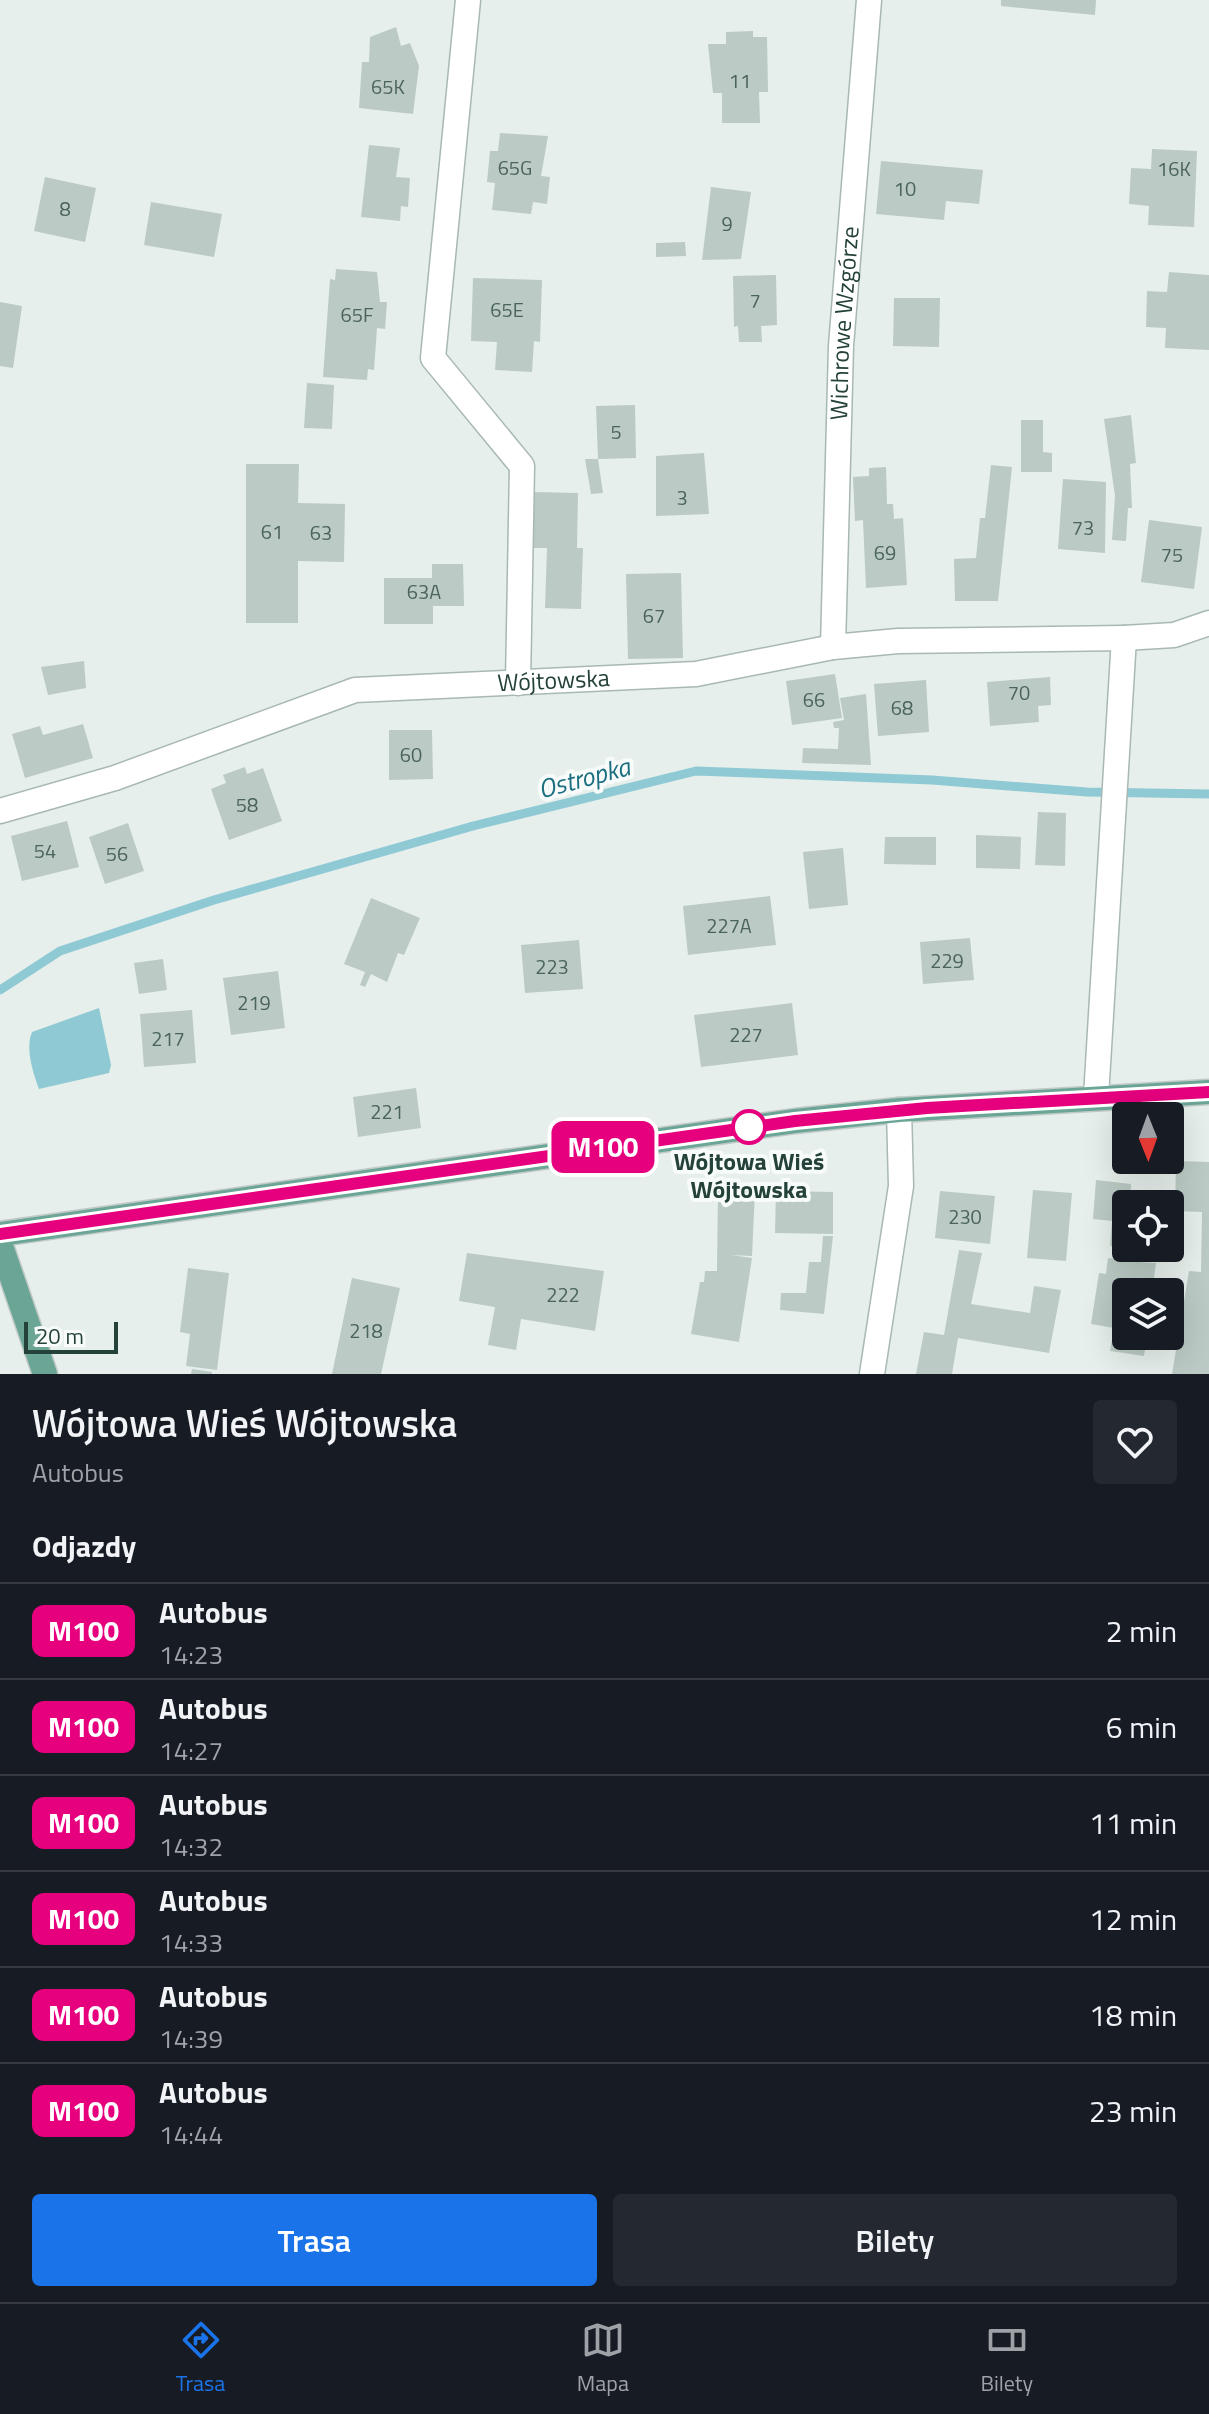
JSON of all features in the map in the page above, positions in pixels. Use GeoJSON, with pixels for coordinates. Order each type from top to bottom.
{"type":"FeatureCollection","features":[{"type":"Feature","properties":{"kind":"main road"},"geometry":{"type":"LineString","coordinates":[[0,1234],[618,1145],[899,1110],[1209,1092]]}},
{"type":"Feature","properties":{"kind":"main road"},"geometry":{"type":"LineString","coordinates":[[0,1243],[45,1374]]}},
{"type":"Feature","properties":{"kind":"street"},"geometry":{"type":"LineString","coordinates":[[468,0],[433,358],[522,466],[518,683]]}},
{"type":"Feature","properties":{"kind":"street","name":"Wichrowe Wzgórze"},"geometry":{"type":"LineString","coordinates":[[833,647],[841,346],[869,0]]}},
{"type":"Feature","properties":{"kind":"street","name":"Wójtowska"},"geometry":{"type":"LineString","coordinates":[[0,811],[115,778],[355,690],[696,674],[833,647],[898,641],[1174,635],[1209,623]]}},
{"type":"Feature","properties":{"kind":"street"},"geometry":{"type":"LineString","coordinates":[[1096,1097],[1124,638]]}},
{"type":"Feature","properties":{"kind":"street"},"geometry":{"type":"LineString","coordinates":[[872,1374],[901,1186],[899,1110]]}},
{"type":"Feature","properties":{"kind":"water"},"geometry":{"type":"Polygon","coordinates":[[[99,1008],[111,1065],[109,1073],[39,1089],[30,1053],[32,1032],[99,1008]]]}},
{"type":"Feature","properties":{"kind":"building"},"geometry":{"type":"Polygon","coordinates":[[[1001,0],[1096,0],[1095,15],[1001,6],[1001,0]]]}},
{"type":"Feature","properties":{"kind":"building"},"geometry":{"type":"Polygon","coordinates":[[[396,27],[401,46],[410,43],[419,66],[413,114],[359,108],[362,62],[369,62],[370,37],[396,27]]]}},
{"type":"Feature","properties":{"kind":"building"},"geometry":{"type":"Polygon","coordinates":[[[753,31],[753,37],[767,37],[768,92],[759,92],[760,123],[722,123],[722,93],[713,93],[708,44],[726,44],[726,32],[753,31]]]}},
{"type":"Feature","properties":{"kind":"building"},"geometry":{"type":"Polygon","coordinates":[[[500,133],[548,136],[541,176],[550,177],[547,204],[533,202],[531,214],[492,210],[495,183],[487,182],[490,151],[498,151],[500,133]]]}},
{"type":"Feature","properties":{"kind":"building"},"geometry":{"type":"Polygon","coordinates":[[[369,145],[400,148],[396,177],[410,178],[408,207],[401,206],[400,221],[361,217],[369,145]]]}},
{"type":"Feature","properties":{"kind":"building"},"geometry":{"type":"Polygon","coordinates":[[[1152,149],[1197,151],[1194,227],[1148,225],[1149,206],[1129,204],[1131,168],[1151,169],[1152,149]]]}},
{"type":"Feature","properties":{"kind":"building"},"geometry":{"type":"Polygon","coordinates":[[[881,161],[983,170],[979,204],[946,201],[944,220],[876,214],[881,161]]]}},
{"type":"Feature","properties":{"kind":"building"},"geometry":{"type":"Polygon","coordinates":[[[45,177],[96,188],[85,242],[34,231],[45,177]]]}},
{"type":"Feature","properties":{"kind":"building"},"geometry":{"type":"Polygon","coordinates":[[[711,187],[751,192],[741,259],[702,260],[711,187]]]}},
{"type":"Feature","properties":{"kind":"building"},"geometry":{"type":"Polygon","coordinates":[[[151,202],[222,214],[214,257],[144,245],[151,202]]]}},
{"type":"Feature","properties":{"kind":"building"},"geometry":{"type":"Polygon","coordinates":[[[685,242],[686,256],[656,257],[656,243],[685,242]]]}},
{"type":"Feature","properties":{"kind":"building"},"geometry":{"type":"Polygon","coordinates":[[[336,269],[377,272],[380,302],[387,302],[385,329],[377,328],[374,370],[368,369],[367,380],[323,377],[330,279],[335,280],[336,269]]]}},
{"type":"Feature","properties":{"kind":"building"},"geometry":{"type":"Polygon","coordinates":[[[1169,272],[1209,275],[1209,350],[1165,348],[1166,328],[1146,327],[1147,291],[1167,292],[1169,272]]]}},
{"type":"Feature","properties":{"kind":"building"},"geometry":{"type":"Polygon","coordinates":[[[776,275],[777,325],[761,326],[762,342],[739,342],[738,326],[734,327],[733,276],[776,275]]]}},
{"type":"Feature","properties":{"kind":"building"},"geometry":{"type":"Polygon","coordinates":[[[473,278],[542,280],[540,342],[534,341],[532,372],[495,370],[497,342],[471,341],[473,278]]]}},
{"type":"Feature","properties":{"kind":"building"},"geometry":{"type":"Polygon","coordinates":[[[894,298],[940,298],[939,347],[893,346],[894,298]]]}},
{"type":"Feature","properties":{"kind":"building"},"geometry":{"type":"Polygon","coordinates":[[[0,302],[22,306],[13,368],[0,366],[0,302]]]}},
{"type":"Feature","properties":{"kind":"building"},"geometry":{"type":"Polygon","coordinates":[[[307,383],[334,385],[332,429],[304,428],[307,383]]]}},
{"type":"Feature","properties":{"kind":"building"},"geometry":{"type":"Polygon","coordinates":[[[635,405],[636,458],[598,459],[596,406],[635,405]]]}},
{"type":"Feature","properties":{"kind":"building"},"geometry":{"type":"Polygon","coordinates":[[[1131,415],[1136,463],[1130,464],[1132,508],[1128,508],[1126,541],[1112,540],[1115,496],[1104,419],[1131,415]]]}},
{"type":"Feature","properties":{"kind":"building"},"geometry":{"type":"Polygon","coordinates":[[[1021,420],[1043,420],[1043,452],[1052,453],[1052,472],[1021,472],[1021,420]]]}},
{"type":"Feature","properties":{"kind":"building"},"geometry":{"type":"Polygon","coordinates":[[[704,453],[709,514],[656,516],[656,456],[704,453]]]}},
{"type":"Feature","properties":{"kind":"building"},"geometry":{"type":"Polygon","coordinates":[[[585,459],[598,459],[603,493],[591,494],[585,459]]]}},
{"type":"Feature","properties":{"kind":"building"},"geometry":{"type":"Polygon","coordinates":[[[246,464],[299,464],[298,503],[345,504],[344,562],[298,561],[298,623],[246,623],[246,464]]]}},
{"type":"Feature","properties":{"kind":"building"},"geometry":{"type":"Polygon","coordinates":[[[991,465],[1012,467],[998,601],[955,601],[954,559],[976,558],[980,518],[985,518],[991,465]]]}},
{"type":"Feature","properties":{"kind":"building"},"geometry":{"type":"Polygon","coordinates":[[[886,467],[887,504],[893,504],[894,519],[903,518],[907,585],[866,588],[863,520],[855,521],[853,477],[869,476],[869,468],[886,467]]]}},
{"type":"Feature","properties":{"kind":"building"},"geometry":{"type":"Polygon","coordinates":[[[1063,479],[1106,482],[1105,553],[1058,549],[1063,479]]]}},
{"type":"Feature","properties":{"kind":"building"},"geometry":{"type":"Polygon","coordinates":[[[533,492],[578,493],[577,548],[583,548],[581,609],[545,608],[547,548],[531,548],[533,492]]]}},
{"type":"Feature","properties":{"kind":"building"},"geometry":{"type":"Polygon","coordinates":[[[1149,520],[1202,527],[1194,589],[1141,582],[1149,520]]]}},
{"type":"Feature","properties":{"kind":"building"},"geometry":{"type":"Polygon","coordinates":[[[432,564],[463,564],[464,606],[433,606],[433,624],[384,624],[384,578],[432,578],[432,564]]]}},
{"type":"Feature","properties":{"kind":"building"},"geometry":{"type":"Polygon","coordinates":[[[681,573],[683,658],[628,659],[626,574],[681,573]]]}},
{"type":"Feature","properties":{"kind":"building"},"geometry":{"type":"Polygon","coordinates":[[[84,661],[86,688],[48,695],[41,667],[84,661]]]}},
{"type":"Feature","properties":{"kind":"building"},"geometry":{"type":"Polygon","coordinates":[[[835,674],[842,718],[792,725],[786,681],[835,674]]]}},
{"type":"Feature","properties":{"kind":"building"},"geometry":{"type":"Polygon","coordinates":[[[1050,677],[1051,705],[1038,706],[1039,722],[990,726],[987,682],[1050,677]]]}},
{"type":"Feature","properties":{"kind":"building"},"geometry":{"type":"Polygon","coordinates":[[[926,680],[929,732],[878,736],[874,684],[926,680]]]}},
{"type":"Feature","properties":{"kind":"building"},"geometry":{"type":"Polygon","coordinates":[[[866,694],[871,765],[802,763],[803,748],[838,749],[839,728],[834,728],[833,722],[844,720],[840,698],[866,694]]]}},
{"type":"Feature","properties":{"kind":"building"},"geometry":{"type":"Polygon","coordinates":[[[83,724],[93,758],[25,778],[12,734],[40,726],[43,735],[83,724]]]}},
{"type":"Feature","properties":{"kind":"building"},"geometry":{"type":"Polygon","coordinates":[[[389,730],[432,730],[433,779],[389,780],[389,730]]]}},
{"type":"Feature","properties":{"kind":"building"},"geometry":{"type":"Polygon","coordinates":[[[245,767],[247,774],[263,768],[282,821],[229,840],[211,789],[226,783],[223,775],[245,767]]]}},
{"type":"Feature","properties":{"kind":"building"},"geometry":{"type":"Polygon","coordinates":[[[1038,812],[1066,813],[1065,866],[1035,865],[1038,812]]]}},
{"type":"Feature","properties":{"kind":"building"},"geometry":{"type":"Polygon","coordinates":[[[67,821],[79,867],[22,881],[11,836],[67,821]]]}},
{"type":"Feature","properties":{"kind":"building"},"geometry":{"type":"Polygon","coordinates":[[[128,823],[144,871],[105,884],[89,837],[128,823]]]}},
{"type":"Feature","properties":{"kind":"building"},"geometry":{"type":"Polygon","coordinates":[[[976,835],[1021,837],[1020,869],[976,868],[976,835]]]}},
{"type":"Feature","properties":{"kind":"building"},"geometry":{"type":"Polygon","coordinates":[[[885,837],[936,837],[936,865],[884,864],[885,837]]]}},
{"type":"Feature","properties":{"kind":"building"},"geometry":{"type":"Polygon","coordinates":[[[843,848],[848,905],[809,909],[803,852],[843,848]]]}},
{"type":"Feature","properties":{"kind":"building"},"geometry":{"type":"Polygon","coordinates":[[[770,896],[776,945],[688,955],[683,906],[770,896]]]}},
{"type":"Feature","properties":{"kind":"building"},"geometry":{"type":"Polygon","coordinates":[[[371,898],[420,918],[404,955],[398,953],[387,982],[371,974],[365,987],[360,985],[365,972],[344,964],[371,898]]]}},
{"type":"Feature","properties":{"kind":"building"},"geometry":{"type":"Polygon","coordinates":[[[970,938],[974,980],[923,984],[920,942],[970,938]]]}},
{"type":"Feature","properties":{"kind":"building"},"geometry":{"type":"Polygon","coordinates":[[[579,940],[583,989],[525,993],[521,945],[579,940]]]}},
{"type":"Feature","properties":{"kind":"building"},"geometry":{"type":"Polygon","coordinates":[[[163,959],[167,990],[139,994],[134,963],[163,959]]]}},
{"type":"Feature","properties":{"kind":"building"},"geometry":{"type":"Polygon","coordinates":[[[278,971],[285,1028],[231,1035],[223,978],[278,971]]]}},
{"type":"Feature","properties":{"kind":"building"},"geometry":{"type":"Polygon","coordinates":[[[792,1003],[798,1055],[701,1067],[694,1015],[792,1003]]]}},
{"type":"Feature","properties":{"kind":"building"},"geometry":{"type":"Polygon","coordinates":[[[192,1010],[196,1063],[144,1067],[140,1014],[192,1010]]]}},
{"type":"Feature","properties":{"kind":"building"},"geometry":{"type":"Polygon","coordinates":[[[416,1088],[421,1128],[358,1137],[353,1097],[416,1088]]]}},
{"type":"Feature","properties":{"kind":"building"},"geometry":{"type":"Polygon","coordinates":[[[1184,1161],[1209,1162],[1209,1374],[1172,1374],[1176,1350],[1184,1350],[1184,1301],[1189,1271],[1201,1272],[1202,1212],[1184,1211],[1184,1190],[1175,1190],[1176,1174],[1184,1174],[1184,1161]]]}},
{"type":"Feature","properties":{"kind":"building"},"geometry":{"type":"Polygon","coordinates":[[[1096,1180],[1131,1184],[1131,1190],[1112,1190],[1112,1221],[1093,1219],[1096,1180]]]}},
{"type":"Feature","properties":{"kind":"building"},"geometry":{"type":"Polygon","coordinates":[[[718,1189],[755,1191],[752,1256],[731,1255],[752,1258],[739,1342],[691,1334],[700,1282],[704,1282],[705,1271],[717,1271],[718,1189]]]}},
{"type":"Feature","properties":{"kind":"building"},"geometry":{"type":"Polygon","coordinates":[[[1033,1190],[1072,1193],[1066,1261],[1027,1258],[1033,1190]]]}},
{"type":"Feature","properties":{"kind":"building"},"geometry":{"type":"Polygon","coordinates":[[[776,1191],[833,1192],[833,1234],[775,1233],[776,1191]]]}},
{"type":"Feature","properties":{"kind":"building"},"geometry":{"type":"Polygon","coordinates":[[[940,1191],[995,1196],[990,1244],[935,1238],[940,1191]]]}},
{"type":"Feature","properties":{"kind":"building"},"geometry":{"type":"Polygon","coordinates":[[[823,1236],[833,1236],[824,1314],[780,1310],[781,1293],[806,1293],[809,1262],[821,1262],[823,1236]]]}},
{"type":"Feature","properties":{"kind":"building"},"geometry":{"type":"Polygon","coordinates":[[[959,1250],[982,1253],[971,1304],[1030,1313],[1034,1286],[1061,1290],[1049,1353],[958,1338],[952,1374],[916,1374],[924,1332],[944,1335],[959,1250]]]}},
{"type":"Feature","properties":{"kind":"building"},"geometry":{"type":"Polygon","coordinates":[[[467,1253],[604,1271],[595,1331],[521,1319],[516,1350],[488,1345],[495,1307],[459,1301],[467,1253]]]}},
{"type":"Feature","properties":{"kind":"building"},"geometry":{"type":"Polygon","coordinates":[[[1108,1258],[1112,1258],[1112,1262],[1156,1263],[1154,1278],[1112,1278],[1112,1328],[1091,1324],[1099,1273],[1106,1274],[1108,1258]]]}},
{"type":"Feature","properties":{"kind":"building"},"geometry":{"type":"Polygon","coordinates":[[[188,1268],[229,1273],[217,1370],[186,1366],[190,1334],[180,1332],[188,1268]]]}},
{"type":"Feature","properties":{"kind":"building"},"geometry":{"type":"Polygon","coordinates":[[[352,1278],[400,1288],[381,1374],[332,1374],[352,1278]]]}},
{"type":"Feature","properties":{"kind":"building"},"geometry":{"type":"Polygon","coordinates":[[[1112,1340],[1112,1350],[1145,1350],[1144,1356],[1110,1351],[1112,1340]]]}},
{"type":"Feature","properties":{"kind":"building"},"geometry":{"type":"Polygon","coordinates":[[[192,1369],[212,1372],[212,1374],[191,1374],[192,1369]]]}},
{"type":"Feature","properties":{"kind":"waterway","name":"Ostropka"},"geometry":{"type":"LineString","coordinates":[[0,990],[60,951],[214,900],[473,826],[696,771],[932,780],[1087,792],[1209,794]]}},
{"type":"Feature","properties":{"kind":"bus line","name":"M100"},"geometry":{"type":"LineString","coordinates":[[0,1234],[795,1121],[927,1108],[1209,1092]]}},
{"type":"Feature","properties":{"kind":"place","name":"Wójtowa Wieś Wójtowska"},"geometry":{"type":"Point","coordinates":[749,1127]}}]}
